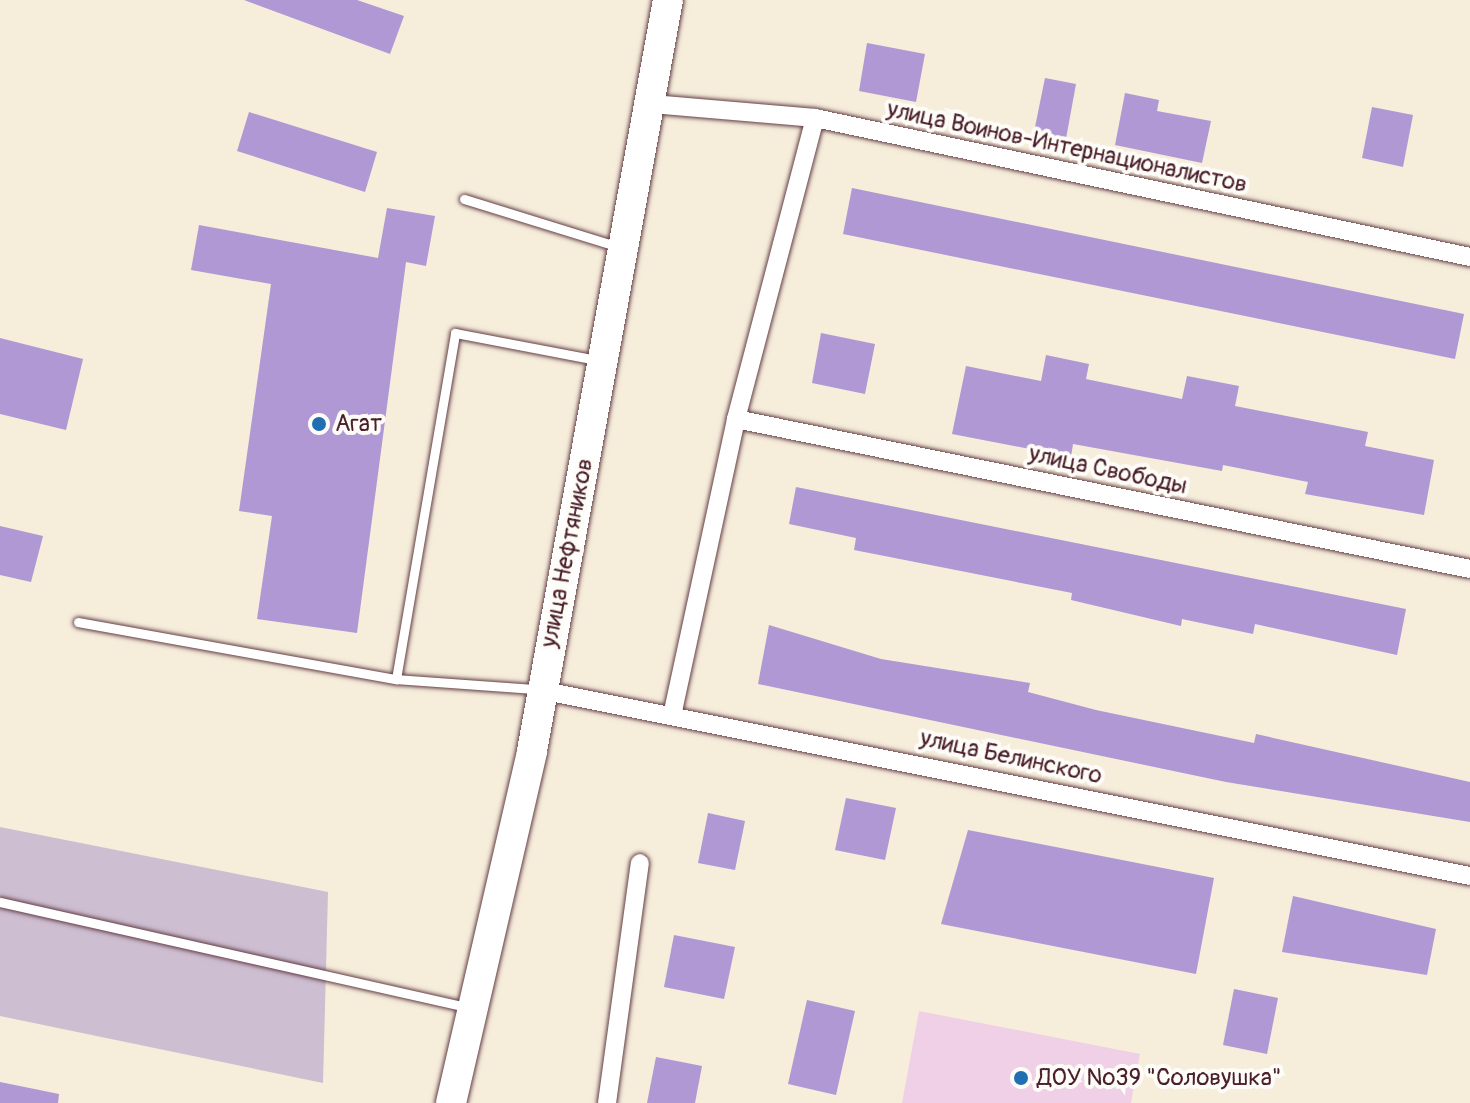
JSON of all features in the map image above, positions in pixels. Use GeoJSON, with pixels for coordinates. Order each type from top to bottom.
{"type":"FeatureCollection","features":[{"type":"Feature","properties":{"kind":"main road","name":"улица Нефтяников"},"geometry":{"type":"LineString","coordinates":[[451,1103],[540,690],[605,362],[668,0]]}},
{"type":"Feature","properties":{"kind":"street","name":"улица Воинов-Интернационалистов"},"geometry":{"type":"LineString","coordinates":[[652,104],[815,118],[1470,257]]}},
{"type":"Feature","properties":{"kind":"street"},"geometry":{"type":"LineString","coordinates":[[673,711],[736,419],[815,118]]}},
{"type":"Feature","properties":{"kind":"street","name":"улица Свободы"},"geometry":{"type":"LineString","coordinates":[[736,419],[1470,569]]}},
{"type":"Feature","properties":{"kind":"street","name":"улица Белинского"},"geometry":{"type":"LineString","coordinates":[[540,690],[673,711],[1470,876]]}},
{"type":"Feature","properties":{"kind":"street"},"geometry":{"type":"LineString","coordinates":[[607,1103],[640,863]]}},
{"type":"Feature","properties":{"kind":"lane"},"geometry":{"type":"LineString","coordinates":[[464,199],[626,249]]}},
{"type":"Feature","properties":{"kind":"lane"},"geometry":{"type":"LineString","coordinates":[[396,679],[455,333],[605,362]]}},
{"type":"Feature","properties":{"kind":"lane"},"geometry":{"type":"LineString","coordinates":[[78,622],[396,679],[540,690]]}},
{"type":"Feature","properties":{"kind":"lane"},"geometry":{"type":"LineString","coordinates":[[0,902],[473,1009]]}},
{"type":"Feature","properties":{"kind":"shaded area"},"geometry":{"type":"Polygon","coordinates":[[[0,827],[328,892],[323,1083],[0,1016],[0,827]]]}},
{"type":"Feature","properties":{"kind":"shaded area","name":"ДОУ №39 \"Соловушка\""},"geometry":{"type":"Polygon","coordinates":[[[919,1011],[1140,1054],[1131,1103],[902,1103],[919,1011]]]}},
{"type":"Feature","properties":{"kind":"building"},"geometry":{"type":"Polygon","coordinates":[[[244,0],[357,0],[404,16],[390,54],[244,0]]]}},
{"type":"Feature","properties":{"kind":"building"},"geometry":{"type":"Polygon","coordinates":[[[867,43],[925,54],[916,102],[859,91],[867,43]]]}},
{"type":"Feature","properties":{"kind":"building"},"geometry":{"type":"Polygon","coordinates":[[[1045,78],[1076,84],[1065,144],[1033,137],[1045,78]]]}},
{"type":"Feature","properties":{"kind":"building"},"geometry":{"type":"Polygon","coordinates":[[[1125,93],[1159,100],[1157,111],[1211,121],[1202,163],[1115,145],[1125,93]]]}},
{"type":"Feature","properties":{"kind":"building"},"geometry":{"type":"Polygon","coordinates":[[[1372,107],[1413,115],[1403,167],[1362,158],[1372,107]]]}},
{"type":"Feature","properties":{"kind":"building"},"geometry":{"type":"Polygon","coordinates":[[[249,112],[377,152],[365,192],[237,151],[249,112]]]}},
{"type":"Feature","properties":{"kind":"building"},"geometry":{"type":"Polygon","coordinates":[[[852,188],[1464,314],[1455,359],[843,234],[852,188]]]}},
{"type":"Feature","properties":{"kind":"building","name":"Агат"},"geometry":{"type":"Polygon","coordinates":[[[387,208],[435,216],[426,266],[406,262],[357,633],[257,619],[272,516],[239,511],[271,284],[191,270],[199,225],[378,258],[387,208]]]}},
{"type":"Feature","properties":{"kind":"building"},"geometry":{"type":"Polygon","coordinates":[[[821,333],[875,344],[865,394],[812,383],[821,333]]]}},
{"type":"Feature","properties":{"kind":"building"},"geometry":{"type":"Polygon","coordinates":[[[0,338],[83,359],[66,430],[0,414],[0,338]]]}},
{"type":"Feature","properties":{"kind":"building"},"geometry":{"type":"Polygon","coordinates":[[[1046,355],[1089,364],[1086,379],[1182,399],[1187,376],[1239,386],[1235,406],[1368,432],[1365,446],[1434,460],[1424,515],[1305,494],[1308,482],[1223,465],[1222,471],[1073,444],[1071,457],[952,434],[966,366],[1041,381],[1046,355]]]}},
{"type":"Feature","properties":{"kind":"building"},"geometry":{"type":"Polygon","coordinates":[[[796,487],[1406,609],[1397,655],[1255,624],[1253,634],[1182,619],[1181,626],[1071,600],[1072,593],[854,550],[856,538],[789,524],[796,487]]]}},
{"type":"Feature","properties":{"kind":"building"},"geometry":{"type":"Polygon","coordinates":[[[0,526],[43,536],[31,582],[0,575],[0,526]]]}},
{"type":"Feature","properties":{"kind":"building"},"geometry":{"type":"Polygon","coordinates":[[[769,625],[881,659],[1030,683],[1028,692],[1096,710],[1254,743],[1256,734],[1470,782],[1470,822],[1226,782],[758,684],[769,625]]]}},
{"type":"Feature","properties":{"kind":"building"},"geometry":{"type":"Polygon","coordinates":[[[846,798],[896,808],[885,860],[835,850],[846,798]]]}},
{"type":"Feature","properties":{"kind":"building"},"geometry":{"type":"Polygon","coordinates":[[[708,813],[745,821],[735,870],[698,863],[708,813]]]}},
{"type":"Feature","properties":{"kind":"building"},"geometry":{"type":"Polygon","coordinates":[[[968,830],[1214,878],[1196,974],[941,924],[968,830]]]}},
{"type":"Feature","properties":{"kind":"building"},"geometry":{"type":"Polygon","coordinates":[[[1293,896],[1436,929],[1427,975],[1282,952],[1293,896]]]}},
{"type":"Feature","properties":{"kind":"building"},"geometry":{"type":"Polygon","coordinates":[[[674,935],[735,947],[724,999],[664,987],[674,935]]]}},
{"type":"Feature","properties":{"kind":"building"},"geometry":{"type":"Polygon","coordinates":[[[1234,989],[1278,998],[1267,1054],[1223,1045],[1234,989]]]}},
{"type":"Feature","properties":{"kind":"building"},"geometry":{"type":"Polygon","coordinates":[[[807,1000],[855,1011],[836,1095],[788,1084],[807,1000]]]}},
{"type":"Feature","properties":{"kind":"building"},"geometry":{"type":"Polygon","coordinates":[[[656,1057],[702,1066],[695,1103],[647,1103],[656,1057]]]}},
{"type":"Feature","properties":{"kind":"building"},"geometry":{"type":"Polygon","coordinates":[[[0,1082],[59,1094],[58,1103],[0,1103],[0,1082]]]}},
{"type":"Feature","properties":{"kind":"place","name":"Агат"},"geometry":{"type":"Point","coordinates":[319,424]}},
{"type":"Feature","properties":{"kind":"place","name":"ДОУ №39 \"Соловушка\""},"geometry":{"type":"Point","coordinates":[1021,1078]}}]}
